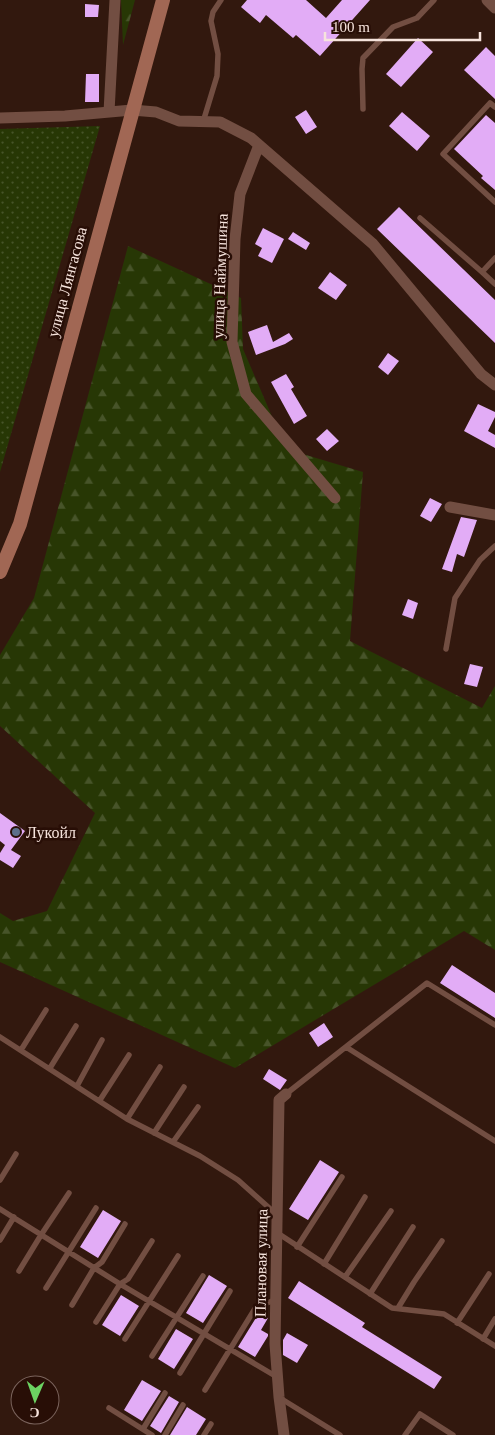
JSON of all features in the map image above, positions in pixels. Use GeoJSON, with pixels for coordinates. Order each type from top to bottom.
{"type":"FeatureCollection","features":[{"type":"Feature","properties":{"kind":"main road","name":"улица Лянгасова"},"geometry":{"type":"LineString","coordinates":[[0,572],[20,524],[163,0]]}},
{"type":"Feature","properties":{"kind":"street"},"geometry":{"type":"LineString","coordinates":[[109,112],[115,0]]}},
{"type":"Feature","properties":{"kind":"street"},"geometry":{"type":"LineString","coordinates":[[0,118],[66,116],[132,110],[156,112],[179,121],[220,122],[252,138],[373,244],[481,374],[495,385]]}},
{"type":"Feature","properties":{"kind":"street","name":"улица Наймушина"},"geometry":{"type":"LineString","coordinates":[[259,145],[240,194],[235,238],[232,342],[246,394],[335,498]]}},
{"type":"Feature","properties":{"kind":"street"},"geometry":{"type":"LineString","coordinates":[[450,507],[495,515]]}},
{"type":"Feature","properties":{"kind":"street","name":"Плановая улица"},"geometry":{"type":"LineString","coordinates":[[284,1435],[275,1344],[279,1100],[286,1094]]}},
{"type":"Feature","properties":{"kind":"lane"},"geometry":{"type":"LineString","coordinates":[[203,122],[217,76],[218,54],[212,20],[213,12],[221,0]]}},
{"type":"Feature","properties":{"kind":"lane"},"geometry":{"type":"LineString","coordinates":[[363,109],[363,58],[393,26],[417,18],[434,0]]}},
{"type":"Feature","properties":{"kind":"lane"},"geometry":{"type":"LineString","coordinates":[[495,107],[490,103],[443,154],[495,202]]}},
{"type":"Feature","properties":{"kind":"lane"},"geometry":{"type":"LineString","coordinates":[[420,218],[495,284]]}},
{"type":"Feature","properties":{"kind":"lane"},"geometry":{"type":"LineString","coordinates":[[482,272],[495,258]]}},
{"type":"Feature","properties":{"kind":"lane"},"geometry":{"type":"LineString","coordinates":[[446,649],[456,598],[480,560],[495,546]]}},
{"type":"Feature","properties":{"kind":"lane"},"geometry":{"type":"LineString","coordinates":[[286,1094],[427,983],[495,1025]]}},
{"type":"Feature","properties":{"kind":"lane"},"geometry":{"type":"LineString","coordinates":[[21,1050],[46,1010]]}},
{"type":"Feature","properties":{"kind":"lane"},"geometry":{"type":"LineString","coordinates":[[50,1068],[76,1026]]}},
{"type":"Feature","properties":{"kind":"lane"},"geometry":{"type":"LineString","coordinates":[[0,1037],[127,1119],[200,1156],[238,1180],[277,1216]]}},
{"type":"Feature","properties":{"kind":"lane"},"geometry":{"type":"LineString","coordinates":[[77,1086],[102,1040]]}},
{"type":"Feature","properties":{"kind":"lane"},"geometry":{"type":"LineString","coordinates":[[346,1047],[495,1140]]}},
{"type":"Feature","properties":{"kind":"lane"},"geometry":{"type":"LineString","coordinates":[[100,1100],[129,1055]]}},
{"type":"Feature","properties":{"kind":"lane"},"geometry":{"type":"LineString","coordinates":[[127,1119],[160,1067]]}},
{"type":"Feature","properties":{"kind":"lane"},"geometry":{"type":"LineString","coordinates":[[154,1133],[184,1086]]}},
{"type":"Feature","properties":{"kind":"lane"},"geometry":{"type":"LineString","coordinates":[[173,1142],[198,1107]]}},
{"type":"Feature","properties":{"kind":"lane"},"geometry":{"type":"LineString","coordinates":[[0,1180],[16,1154]]}},
{"type":"Feature","properties":{"kind":"lane"},"geometry":{"type":"LineString","coordinates":[[297,1247],[342,1177]]}},
{"type":"Feature","properties":{"kind":"lane"},"geometry":{"type":"LineString","coordinates":[[20,1271],[69,1193]]}},
{"type":"Feature","properties":{"kind":"lane"},"geometry":{"type":"LineString","coordinates":[[324,1264],[365,1197]]}},
{"type":"Feature","properties":{"kind":"lane"},"geometry":{"type":"LineString","coordinates":[[46,1288],[96,1208]]}},
{"type":"Feature","properties":{"kind":"lane"},"geometry":{"type":"LineString","coordinates":[[0,1209],[120,1284],[277,1377]]}},
{"type":"Feature","properties":{"kind":"lane"},"geometry":{"type":"LineString","coordinates":[[345,1277],[391,1211]]}},
{"type":"Feature","properties":{"kind":"lane"},"geometry":{"type":"LineString","coordinates":[[0,1240],[14,1217]]}},
{"type":"Feature","properties":{"kind":"lane"},"geometry":{"type":"LineString","coordinates":[[72,1305],[94,1268],[102,1262],[125,1224]]}},
{"type":"Feature","properties":{"kind":"lane"},"geometry":{"type":"LineString","coordinates":[[370,1294],[413,1227]]}},
{"type":"Feature","properties":{"kind":"lane"},"geometry":{"type":"LineString","coordinates":[[276,1232],[392,1308],[444,1314],[495,1346]]}},
{"type":"Feature","properties":{"kind":"lane"},"geometry":{"type":"LineString","coordinates":[[96,1322],[120,1284],[128,1279],[152,1241]]}},
{"type":"Feature","properties":{"kind":"lane"},"geometry":{"type":"LineString","coordinates":[[398,1308],[442,1241]]}},
{"type":"Feature","properties":{"kind":"lane"},"geometry":{"type":"LineString","coordinates":[[125,1339],[178,1256]]}},
{"type":"Feature","properties":{"kind":"lane"},"geometry":{"type":"LineString","coordinates":[[457,1323],[489,1274]]}},
{"type":"Feature","properties":{"kind":"lane"},"geometry":{"type":"LineString","coordinates":[[152,1356],[203,1276]]}},
{"type":"Feature","properties":{"kind":"lane"},"geometry":{"type":"LineString","coordinates":[[180,1373],[230,1291]]}},
{"type":"Feature","properties":{"kind":"lane"},"geometry":{"type":"LineString","coordinates":[[205,1390],[256,1307],[276,1300]]}},
{"type":"Feature","properties":{"kind":"lane"},"geometry":{"type":"LineString","coordinates":[[483,1339],[495,1319]]}},
{"type":"Feature","properties":{"kind":"lane"},"geometry":{"type":"LineString","coordinates":[[143,1429],[165,1393]]}},
{"type":"Feature","properties":{"kind":"lane"},"geometry":{"type":"LineString","coordinates":[[279,1398],[340,1435]]}},
{"type":"Feature","properties":{"kind":"lane"},"geometry":{"type":"LineString","coordinates":[[165,1435],[184,1405]]}},
{"type":"Feature","properties":{"kind":"lane"},"geometry":{"type":"LineString","coordinates":[[110,1408],[152,1435]]}},
{"type":"Feature","properties":{"kind":"lane"},"geometry":{"type":"LineString","coordinates":[[405,1435],[420,1414],[452,1435]]}},
{"type":"Feature","properties":{"kind":"lane"},"geometry":{"type":"LineString","coordinates":[[204,1435],[211,1424]]}},
{"type":"Feature","properties":{"kind":"green space"},"geometry":{"type":"Polygon","coordinates":[[[121,0],[135,0],[123,45],[121,0]]]}},
{"type":"Feature","properties":{"kind":"green space"},"geometry":{"type":"Polygon","coordinates":[[[100,126],[0,472],[0,129],[100,126]]]}},
{"type":"Feature","properties":{"kind":"green space"},"geometry":{"type":"Polygon","coordinates":[[[128,246],[241,298],[243,349],[286,449],[363,472],[350,641],[482,708],[495,686],[495,950],[464,931],[235,1068],[0,962],[0,913],[13,921],[47,911],[95,813],[0,726],[0,655],[34,598],[128,246]]]}},
{"type":"Feature","properties":{"kind":"building"},"geometry":{"type":"Polygon","coordinates":[[[247,0],[306,0],[326,18],[342,0],[370,0],[320,56],[296,35],[293,38],[266,15],[260,23],[241,7],[247,0]]]}},
{"type":"Feature","properties":{"kind":"building"},"geometry":{"type":"Polygon","coordinates":[[[85,4],[99,5],[98,17],[85,17],[85,4]]]}},
{"type":"Feature","properties":{"kind":"building"},"geometry":{"type":"Polygon","coordinates":[[[418,38],[433,52],[401,87],[386,74],[418,38]]]}},
{"type":"Feature","properties":{"kind":"building"},"geometry":{"type":"Polygon","coordinates":[[[486,47],[495,56],[495,99],[464,70],[486,47]]]}},
{"type":"Feature","properties":{"kind":"building"},"geometry":{"type":"Polygon","coordinates":[[[86,74],[99,74],[99,102],[85,102],[86,74]]]}},
{"type":"Feature","properties":{"kind":"building"},"geometry":{"type":"Polygon","coordinates":[[[306,110],[317,127],[306,134],[295,117],[306,110]]]}},
{"type":"Feature","properties":{"kind":"building"},"geometry":{"type":"Polygon","coordinates":[[[402,112],[430,136],[417,151],[389,126],[402,112]]]}},
{"type":"Feature","properties":{"kind":"building"},"geometry":{"type":"Polygon","coordinates":[[[486,115],[495,123],[495,190],[454,149],[486,115]]]}},
{"type":"Feature","properties":{"kind":"building"},"geometry":{"type":"Polygon","coordinates":[[[399,207],[495,300],[495,343],[377,229],[399,207]]]}},
{"type":"Feature","properties":{"kind":"building"},"geometry":{"type":"Polygon","coordinates":[[[263,228],[284,239],[272,263],[258,256],[262,248],[255,244],[263,228]]]}},
{"type":"Feature","properties":{"kind":"building"},"geometry":{"type":"Polygon","coordinates":[[[293,232],[310,243],[306,250],[288,239],[293,232]]]}},
{"type":"Feature","properties":{"kind":"building"},"geometry":{"type":"Polygon","coordinates":[[[330,272],[347,285],[336,300],[318,288],[330,272]]]}},
{"type":"Feature","properties":{"kind":"building"},"geometry":{"type":"Polygon","coordinates":[[[267,325],[273,342],[289,333],[293,339],[256,355],[248,332],[267,325]]]}},
{"type":"Feature","properties":{"kind":"building"},"geometry":{"type":"Polygon","coordinates":[[[388,353],[399,361],[388,375],[378,367],[388,353]]]}},
{"type":"Feature","properties":{"kind":"building"},"geometry":{"type":"Polygon","coordinates":[[[286,374],[294,387],[291,389],[307,416],[294,424],[271,382],[286,374]]]}},
{"type":"Feature","properties":{"kind":"building"},"geometry":{"type":"Polygon","coordinates":[[[478,404],[495,412],[495,417],[488,431],[495,435],[495,448],[464,431],[478,404]]]}},
{"type":"Feature","properties":{"kind":"building"},"geometry":{"type":"Polygon","coordinates":[[[327,429],[339,441],[327,451],[316,439],[327,429]]]}},
{"type":"Feature","properties":{"kind":"building"},"geometry":{"type":"Polygon","coordinates":[[[430,498],[442,504],[431,522],[420,516],[430,498]]]}},
{"type":"Feature","properties":{"kind":"building"},"geometry":{"type":"Polygon","coordinates":[[[461,517],[477,520],[464,557],[457,554],[452,572],[442,569],[461,517]]]}},
{"type":"Feature","properties":{"kind":"building"},"geometry":{"type":"Polygon","coordinates":[[[408,599],[418,603],[413,619],[402,615],[408,599]]]}},
{"type":"Feature","properties":{"kind":"building"},"geometry":{"type":"Polygon","coordinates":[[[470,664],[483,667],[477,687],[464,684],[470,664]]]}},
{"type":"Feature","properties":{"kind":"building"},"geometry":{"type":"Polygon","coordinates":[[[0,813],[25,831],[11,850],[21,856],[13,868],[0,860],[0,853],[5,845],[0,841],[0,813]]]}},
{"type":"Feature","properties":{"kind":"building"},"geometry":{"type":"Polygon","coordinates":[[[452,965],[495,993],[495,1018],[440,983],[452,965]]]}},
{"type":"Feature","properties":{"kind":"building"},"geometry":{"type":"Polygon","coordinates":[[[324,1023],[333,1037],[318,1047],[309,1033],[324,1023]]]}},
{"type":"Feature","properties":{"kind":"building"},"geometry":{"type":"Polygon","coordinates":[[[269,1069],[287,1080],[280,1090],[263,1079],[269,1069]]]}},
{"type":"Feature","properties":{"kind":"building"},"geometry":{"type":"Polygon","coordinates":[[[320,1160],[339,1172],[308,1220],[289,1209],[320,1160]]]}},
{"type":"Feature","properties":{"kind":"building"},"geometry":{"type":"Polygon","coordinates":[[[103,1210],[121,1221],[98,1258],[80,1247],[103,1210]]]}},
{"type":"Feature","properties":{"kind":"building"},"geometry":{"type":"Polygon","coordinates":[[[209,1275],[227,1286],[203,1323],[186,1313],[209,1275]]]}},
{"type":"Feature","properties":{"kind":"building"},"geometry":{"type":"Polygon","coordinates":[[[299,1281],[365,1323],[362,1327],[442,1377],[434,1389],[288,1298],[299,1281]]]}},
{"type":"Feature","properties":{"kind":"building"},"geometry":{"type":"Polygon","coordinates":[[[121,1295],[139,1306],[120,1336],[102,1325],[121,1295]]]}},
{"type":"Feature","properties":{"kind":"building"},"geometry":{"type":"Polygon","coordinates":[[[259,1313],[268,1318],[261,1330],[268,1334],[268,1336],[255,1357],[238,1347],[259,1313]]]}},
{"type":"Feature","properties":{"kind":"building"},"geometry":{"type":"Polygon","coordinates":[[[176,1329],[193,1339],[174,1369],[158,1359],[176,1329]]]}},
{"type":"Feature","properties":{"kind":"building"},"geometry":{"type":"Polygon","coordinates":[[[287,1333],[308,1345],[297,1363],[283,1355],[283,1340],[287,1333]]]}},
{"type":"Feature","properties":{"kind":"building"},"geometry":{"type":"Polygon","coordinates":[[[142,1380],[161,1391],[142,1421],[124,1410],[142,1380]]]}},
{"type":"Feature","properties":{"kind":"building"},"geometry":{"type":"Polygon","coordinates":[[[169,1396],[179,1402],[161,1433],[150,1426],[169,1396]]]}},
{"type":"Feature","properties":{"kind":"building"},"geometry":{"type":"Polygon","coordinates":[[[187,1407],[206,1419],[196,1435],[170,1435],[187,1407]]]}},
{"type":"Feature","properties":{"kind":"place","name":"Лукойл"},"geometry":{"type":"Point","coordinates":[16,832]}}]}
